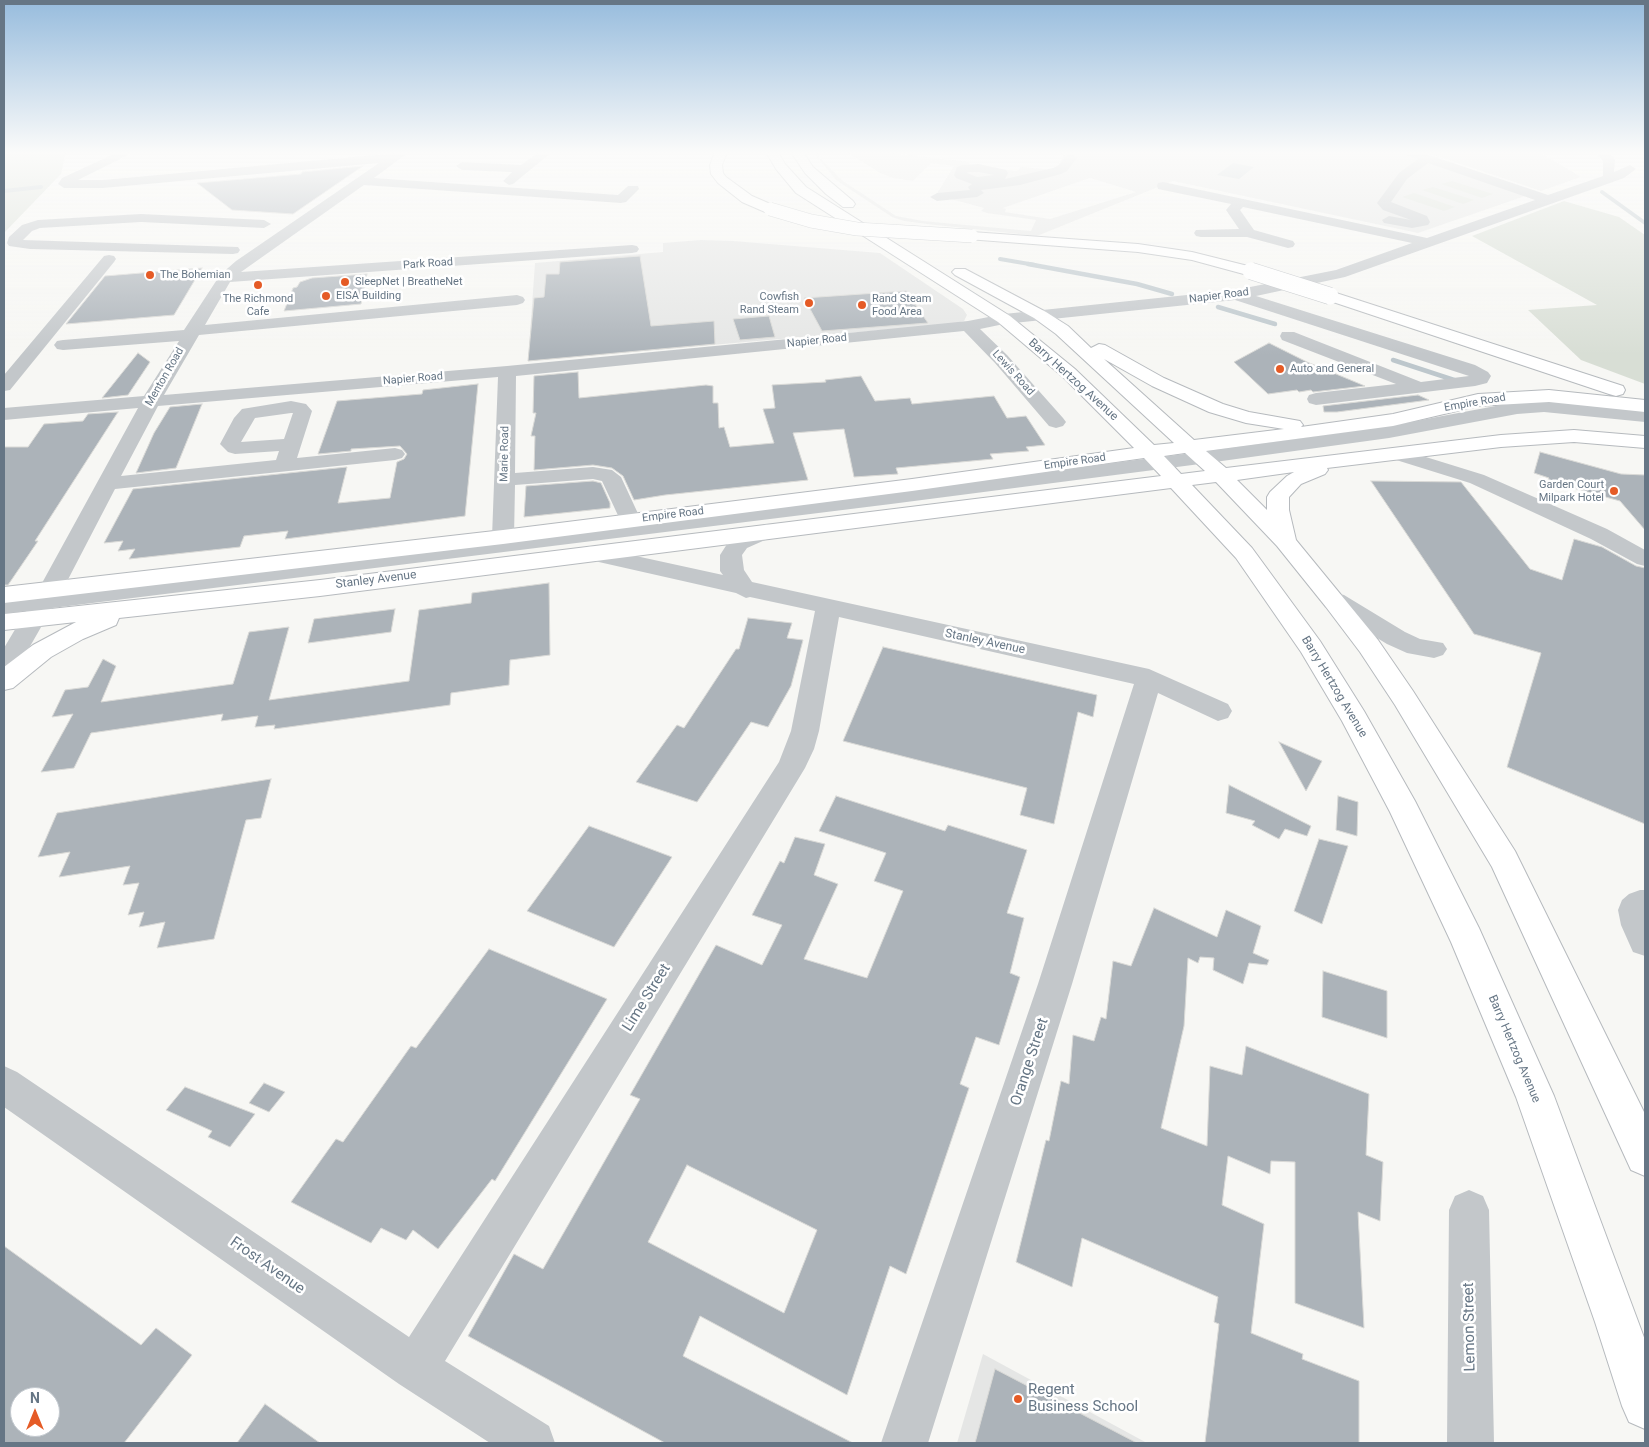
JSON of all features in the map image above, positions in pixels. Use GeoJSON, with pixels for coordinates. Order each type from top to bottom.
{"type":"FeatureCollection","features":[{"type":"Feature","properties":{"kind":"main road"},"geometry":{"type":"LineString","coordinates":[[806,220],[857,229],[1138,248],[1192,256],[1251,271],[1330,296],[1645,400]]}},
{"type":"Feature","properties":{"kind":"main road","name":"Barry Hertzog Avenue"},"geometry":{"type":"LineString","coordinates":[[845,220],[1004,319],[1069,373],[1125,426],[1182,463],[1285,541],[1335,601],[1369,646],[1404,698],[1504,860],[1645,1156]]}},
{"type":"Feature","properties":{"kind":"main road"},"geometry":{"type":"LineString","coordinates":[[875,220],[920,247]]}},
{"type":"Feature","properties":{"kind":"main road","name":"Barry Hertzog Avenue"},"geometry":{"type":"LineString","coordinates":[[951,267],[1040,315],[1062,330],[1182,463],[1311,647],[1354,718],[1404,810],[1467,939],[1535,1096],[1618,1322],[1645,1406]]}},
{"type":"Feature","properties":{"kind":"main road"},"geometry":{"type":"LineString","coordinates":[[1062,330],[1158,382],[1216,408],[1281,424],[1349,427]]}},
{"type":"Feature","properties":{"kind":"main road","name":"Empire Road"},"geometry":{"type":"LineString","coordinates":[[590,553],[766,531],[1182,463],[1349,427],[1393,420],[1478,400],[1549,396],[1645,406]]}},
{"type":"Feature","properties":{"kind":"main road","name":"Empire Road"},"geometry":{"type":"LineString","coordinates":[[503,537],[912,485],[1182,463],[1336,462],[1542,437],[1574,436],[1645,442]]}},
{"type":"Feature","properties":{"kind":"main road"},"geometry":{"type":"LineString","coordinates":[[1285,541],[1278,510],[1278,497],[1294,480],[1336,462]]}},
{"type":"Feature","properties":{"kind":"main road","name":"Stanley Avenue"},"geometry":{"type":"LineString","coordinates":[[4,622],[43,603],[503,537]]}},
{"type":"Feature","properties":{"kind":"main road","name":"Stanley Avenue"},"geometry":{"type":"LineString","coordinates":[[4,595],[43,603],[126,609],[320,588],[590,553]]}},
{"type":"Feature","properties":{"kind":"main road"},"geometry":{"type":"LineString","coordinates":[[4,681],[42,651],[74,633],[126,609]]}},
{"type":"Feature","properties":{"kind":"street"},"geometry":{"type":"LineString","coordinates":[[115,220],[38,224],[27,228],[14,240],[14,243],[167,249],[237,257]]}},
{"type":"Feature","properties":{"kind":"street"},"geometry":{"type":"LineString","coordinates":[[168,220],[213,222],[260,230],[196,233]]}},
{"type":"Feature","properties":{"kind":"street","name":"Menton Road"},"geometry":{"type":"LineString","coordinates":[[4,670],[43,603],[151,401],[237,257],[298,220]]}},
{"type":"Feature","properties":{"kind":"street"},"geometry":{"type":"LineString","coordinates":[[1240,220],[1249,233],[1258,238],[1288,244]]}},
{"type":"Feature","properties":{"kind":"street"},"geometry":{"type":"LineString","coordinates":[[1322,220],[1431,243]]}},
{"type":"Feature","properties":{"kind":"street"},"geometry":{"type":"LineString","coordinates":[[1389,220],[1412,224],[1423,222],[1422,220]]}},
{"type":"Feature","properties":{"kind":"street","name":"Napier Road"},"geometry":{"type":"LineString","coordinates":[[4,414],[507,371],[968,326],[1004,319],[1235,295],[1340,274],[1495,220]]}},
{"type":"Feature","properties":{"kind":"street"},"geometry":{"type":"LineString","coordinates":[[145,260],[213,222]]}},
{"type":"Feature","properties":{"kind":"street"},"geometry":{"type":"LineString","coordinates":[[1201,233],[1249,233]]}},
{"type":"Feature","properties":{"kind":"street","name":"Park Road"},"geometry":{"type":"LineString","coordinates":[[225,278],[632,249]]}},
{"type":"Feature","properties":{"kind":"street"},"geometry":{"type":"LineString","coordinates":[[295,258],[344,258],[422,253],[421,265]]}},
{"type":"Feature","properties":{"kind":"street"},"geometry":{"type":"LineString","coordinates":[[10,258],[26,256],[145,260],[237,257]]}},
{"type":"Feature","properties":{"kind":"street"},"geometry":{"type":"LineString","coordinates":[[4,386],[109,258]]}},
{"type":"Feature","properties":{"kind":"street"},"geometry":{"type":"LineString","coordinates":[[1235,295],[1460,366],[1482,376],[1481,379],[1475,381],[1316,399]]}},
{"type":"Feature","properties":{"kind":"street"},"geometry":{"type":"LineString","coordinates":[[63,345],[517,300]]}},
{"type":"Feature","properties":{"kind":"street","name":"Lewis Road"},"geometry":{"type":"LineString","coordinates":[[968,326],[1001,359],[1056,422]]}},
{"type":"Feature","properties":{"kind":"street"},"geometry":{"type":"LineString","coordinates":[[1288,336],[1420,387]]}},
{"type":"Feature","properties":{"kind":"street","name":"Marie Road"},"geometry":{"type":"LineString","coordinates":[[503,537],[507,371]]}},
{"type":"Feature","properties":{"kind":"street"},"geometry":{"type":"LineString","coordinates":[[4,606],[43,603],[1182,463],[1389,432],[1517,408],[1544,406],[1645,416]]}},
{"type":"Feature","properties":{"kind":"street"},"geometry":{"type":"LineString","coordinates":[[284,466],[292,444]]}},
{"type":"Feature","properties":{"kind":"street"},"geometry":{"type":"LineString","coordinates":[[1458,447],[1477,479]]}},
{"type":"Feature","properties":{"kind":"street"},"geometry":{"type":"LineString","coordinates":[[106,484],[395,454]]}},
{"type":"Feature","properties":{"kind":"street"},"geometry":{"type":"LineString","coordinates":[[1400,455],[1477,479],[1564,517],[1645,560]]}},
{"type":"Feature","properties":{"kind":"street"},"geometry":{"type":"LineString","coordinates":[[505,480],[593,473],[605,474],[611,477],[630,520]]}},
{"type":"Feature","properties":{"kind":"street"},"geometry":{"type":"LineString","coordinates":[[746,590],[732,571],[731,555],[739,543],[766,531]]}},
{"type":"Feature","properties":{"kind":"street","name":"Stanley Avenue"},"geometry":{"type":"LineString","coordinates":[[590,553],[746,590],[1149,678],[1218,711]]}},
{"type":"Feature","properties":{"kind":"street"},"geometry":{"type":"LineString","coordinates":[[1335,601],[1416,648],[1434,649]]}},
{"type":"Feature","properties":{"kind":"street","name":"Lime Street"},"geometry":{"type":"LineString","coordinates":[[415,1368],[791,768],[805,732],[828,608]]}},
{"type":"Feature","properties":{"kind":"street","name":"Orange Street"},"geometry":{"type":"LineString","coordinates":[[906,1443],[1055,984],[1149,678]]}},
{"type":"Feature","properties":{"kind":"street"},"geometry":{"type":"LineString","coordinates":[[1645,904],[1640,904],[1634,910],[1637,925],[1645,941]]}},
{"type":"Feature","properties":{"kind":"street","name":"Frost Avenue"},"geometry":{"type":"LineString","coordinates":[[4,1085],[415,1368],[532,1443]]}},
{"type":"Feature","properties":{"kind":"street","name":"Lemon Street"},"geometry":{"type":"LineString","coordinates":[[1469,1210],[1472,1443]]}},
{"type":"Feature","properties":{"kind":"shaded area"},"geometry":{"type":"Polygon","coordinates":[[[4,220],[17,220],[4,233],[4,220]]]}},
{"type":"Feature","properties":{"kind":"shaded area"},"geometry":{"type":"Polygon","coordinates":[[[900,220],[1031,231],[1036,220],[1033,220],[1078,220],[1037,236],[900,220]]]}},
{"type":"Feature","properties":{"kind":"shaded area"},"geometry":{"type":"Polygon","coordinates":[[[1355,220],[1457,220],[1418,233],[1355,220]]]}},
{"type":"Feature","properties":{"kind":"shaded area"},"geometry":{"type":"Polygon","coordinates":[[[1515,220],[1623,220],[1645,235],[1645,384],[1581,360],[1528,310],[1597,305],[1472,236],[1515,220]]]}},
{"type":"Feature","properties":{"kind":"shaded area"},"geometry":{"type":"Polygon","coordinates":[[[701,240],[880,253],[963,309],[967,315],[964,321],[952,324],[528,361],[535,263],[663,252],[663,243],[701,240]]]}},
{"type":"Feature","properties":{"kind":"shaded area","name":"Regent Business School"},"geometry":{"type":"Polygon","coordinates":[[[983,1354],[1147,1443],[957,1443],[983,1354]]]}},
{"type":"Feature","properties":{"kind":"building"},"geometry":{"type":"Polygon","coordinates":[[[640,256],[651,326],[714,321],[715,344],[528,361],[534,298],[544,297],[546,274],[559,274],[560,262],[640,256]]]}},
{"type":"Feature","properties":{"kind":"building"},"geometry":{"type":"Polygon","coordinates":[[[202,268],[174,315],[66,324],[105,276],[202,268]]]}},
{"type":"Feature","properties":{"kind":"building","name":"EISA Building"},"geometry":{"type":"Polygon","coordinates":[[[367,274],[361,304],[284,311],[293,288],[297,287],[300,282],[312,278],[367,274]]]}},
{"type":"Feature","properties":{"kind":"building","name":"Rand Steam Food Area"},"geometry":{"type":"Polygon","coordinates":[[[906,291],[928,323],[822,331],[804,298],[906,291]]]}},
{"type":"Feature","properties":{"kind":"building"},"geometry":{"type":"Polygon","coordinates":[[[769,316],[775,337],[740,340],[733,319],[769,316]]]}},
{"type":"Feature","properties":{"kind":"building","name":"Auto and General"},"geometry":{"type":"Polygon","coordinates":[[[1269,343],[1307,362],[1365,386],[1313,392],[1311,390],[1299,392],[1297,390],[1268,394],[1234,362],[1269,343]]]}},
{"type":"Feature","properties":{"kind":"building"},"geometry":{"type":"Polygon","coordinates":[[[138,353],[150,362],[128,395],[102,398],[138,353]]]}},
{"type":"Feature","properties":{"kind":"building"},"geometry":{"type":"Polygon","coordinates":[[[578,372],[579,398],[706,385],[713,386],[713,403],[718,403],[719,428],[724,427],[730,447],[774,443],[763,409],[775,408],[772,385],[826,382],[825,380],[861,376],[875,401],[910,398],[912,404],[994,396],[1007,418],[1026,416],[1045,445],[1026,447],[1029,451],[990,454],[993,459],[896,468],[898,474],[854,477],[844,429],[793,433],[808,480],[634,500],[623,476],[612,468],[593,465],[534,470],[535,436],[531,436],[536,413],[533,413],[534,376],[578,372]]]}},
{"type":"Feature","properties":{"kind":"building"},"geometry":{"type":"Polygon","coordinates":[[[478,384],[465,516],[285,539],[288,531],[244,536],[240,547],[129,559],[135,549],[118,551],[123,541],[104,543],[133,489],[347,467],[338,503],[390,498],[397,462],[404,459],[407,454],[400,446],[351,449],[351,451],[318,454],[337,401],[422,394],[423,390],[478,384]]]}},
{"type":"Feature","properties":{"kind":"building"},"geometry":{"type":"Polygon","coordinates":[[[1418,395],[1429,400],[1337,412],[1324,412],[1323,406],[1418,395]]]}},
{"type":"Feature","properties":{"kind":"building"},"geometry":{"type":"Polygon","coordinates":[[[202,404],[176,468],[136,473],[154,433],[170,407],[202,404]]]}},
{"type":"Feature","properties":{"kind":"building"},"geometry":{"type":"Polygon","coordinates":[[[118,412],[35,541],[38,541],[8,585],[4,585],[4,447],[28,447],[44,424],[83,421],[88,414],[118,412]]]}},
{"type":"Feature","properties":{"kind":"building","name":"Garden Court Milpark Hotel"},"geometry":{"type":"Polygon","coordinates":[[[1540,452],[1621,474],[1645,475],[1645,530],[1620,501],[1548,481],[1549,478],[1534,473],[1540,452]]]}},
{"type":"Feature","properties":{"kind":"building"},"geometry":{"type":"Polygon","coordinates":[[[593,481],[601,483],[610,503],[610,508],[524,517],[526,486],[593,481]]]}},
{"type":"Feature","properties":{"kind":"building"},"geometry":{"type":"Polygon","coordinates":[[[1371,481],[1461,482],[1530,569],[1562,580],[1574,539],[1602,547],[1636,566],[1645,568],[1645,824],[1507,767],[1541,653],[1474,634],[1371,481]]]}},
{"type":"Feature","properties":{"kind":"building"},"geometry":{"type":"Polygon","coordinates":[[[549,583],[550,655],[510,660],[509,685],[451,693],[450,705],[274,729],[275,725],[255,727],[258,716],[221,721],[223,714],[91,733],[74,768],[41,772],[73,714],[52,717],[65,690],[88,687],[103,659],[116,666],[101,702],[233,684],[249,632],[289,627],[269,700],[409,681],[419,610],[471,603],[472,593],[549,583]]]}},
{"type":"Feature","properties":{"kind":"building"},"geometry":{"type":"Polygon","coordinates":[[[395,609],[391,632],[308,643],[314,619],[395,609]]]}},
{"type":"Feature","properties":{"kind":"building"},"geometry":{"type":"Polygon","coordinates":[[[748,618],[792,623],[787,638],[803,640],[791,686],[768,727],[751,722],[697,802],[636,782],[677,725],[684,728],[736,649],[739,649],[748,618]]]}},
{"type":"Feature","properties":{"kind":"building"},"geometry":{"type":"Polygon","coordinates":[[[883,647],[1097,695],[1093,717],[1078,712],[1054,824],[1020,815],[1027,788],[843,741],[883,647]]]}},
{"type":"Feature","properties":{"kind":"building"},"geometry":{"type":"Polygon","coordinates":[[[1279,742],[1322,761],[1306,791],[1279,742]]]}},
{"type":"Feature","properties":{"kind":"building"},"geometry":{"type":"Polygon","coordinates":[[[271,779],[261,818],[246,820],[214,939],[157,948],[165,922],[139,927],[144,912],[128,915],[139,883],[123,885],[130,866],[59,877],[70,852],[38,857],[57,813],[271,779]]]}},
{"type":"Feature","properties":{"kind":"building"},"geometry":{"type":"Polygon","coordinates":[[[1229,785],[1311,826],[1307,836],[1285,829],[1279,839],[1252,825],[1255,821],[1226,813],[1229,785]]]}},
{"type":"Feature","properties":{"kind":"building"},"geometry":{"type":"Polygon","coordinates":[[[836,796],[945,831],[948,825],[1027,850],[1007,913],[1024,918],[1010,973],[1020,977],[999,1045],[976,1037],[960,1084],[969,1088],[906,1274],[890,1266],[847,1395],[700,1316],[683,1356],[853,1443],[665,1443],[468,1336],[514,1254],[543,1269],[640,1099],[630,1095],[716,945],[762,965],[782,925],[752,915],[780,861],[784,863],[795,837],[825,844],[814,875],[838,884],[804,959],[867,978],[903,891],[874,881],[886,853],[819,831],[836,796]],[[687,1165],[648,1242],[784,1313],[817,1230],[687,1165]]]}},
{"type":"Feature","properties":{"kind":"building"},"geometry":{"type":"Polygon","coordinates":[[[1338,796],[1358,802],[1357,836],[1336,830],[1338,796]]]}},
{"type":"Feature","properties":{"kind":"building"},"geometry":{"type":"Polygon","coordinates":[[[589,826],[672,857],[614,947],[527,911],[589,826]]]}},
{"type":"Feature","properties":{"kind":"building"},"geometry":{"type":"Polygon","coordinates":[[[1319,839],[1348,846],[1322,924],[1294,911],[1319,839]]]}},
{"type":"Feature","properties":{"kind":"building"},"geometry":{"type":"Polygon","coordinates":[[[1154,908],[1217,937],[1226,910],[1261,926],[1253,953],[1269,960],[1267,965],[1249,963],[1243,984],[1213,970],[1214,958],[1200,957],[1198,963],[1188,958],[1184,1026],[1161,1128],[1207,1146],[1210,1066],[1242,1075],[1246,1046],[1369,1094],[1366,1155],[1383,1162],[1380,1221],[1358,1212],[1364,1328],[1295,1303],[1295,1162],[1271,1161],[1270,1174],[1228,1156],[1222,1205],[1264,1224],[1251,1333],[1303,1354],[1302,1359],[1359,1381],[1359,1443],[1205,1443],[1219,1324],[1214,1322],[1218,1297],[1082,1238],[1072,1287],[1016,1262],[1046,1140],[1049,1141],[1061,1081],[1069,1084],[1073,1035],[1094,1041],[1101,1017],[1106,1019],[1113,961],[1131,966],[1154,908]]]}},
{"type":"Feature","properties":{"kind":"building"},"geometry":{"type":"Polygon","coordinates":[[[489,949],[607,999],[495,1181],[492,1179],[438,1249],[413,1230],[406,1240],[381,1228],[371,1243],[291,1202],[336,1139],[343,1142],[411,1046],[416,1048],[489,949]]]}},
{"type":"Feature","properties":{"kind":"building"},"geometry":{"type":"Polygon","coordinates":[[[1323,971],[1387,991],[1387,1038],[1322,1017],[1323,971]]]}},
{"type":"Feature","properties":{"kind":"building"},"geometry":{"type":"Polygon","coordinates":[[[264,1083],[285,1092],[269,1112],[249,1103],[264,1083]]]}},
{"type":"Feature","properties":{"kind":"building"},"geometry":{"type":"Polygon","coordinates":[[[185,1087],[255,1114],[230,1147],[208,1137],[212,1131],[166,1110],[185,1087]]]}},
{"type":"Feature","properties":{"kind":"building"},"geometry":{"type":"Polygon","coordinates":[[[4,1246],[141,1345],[156,1328],[192,1355],[124,1443],[4,1443],[4,1246]]]}},
{"type":"Feature","properties":{"kind":"building","name":"Regent Business School"},"geometry":{"type":"Polygon","coordinates":[[[995,1369],[1137,1443],[975,1443],[995,1369]]]}},
{"type":"Feature","properties":{"kind":"building"},"geometry":{"type":"Polygon","coordinates":[[[265,1404],[320,1443],[237,1443],[265,1404]]]}},
{"type":"Feature","properties":{"kind":"waterway"},"geometry":{"type":"LineString","coordinates":[[1640,220],[1645,223]]}},
{"type":"Feature","properties":{"kind":"waterway"},"geometry":{"type":"LineString","coordinates":[[1000,259],[1035,265]]}},
{"type":"Feature","properties":{"kind":"waterway"},"geometry":{"type":"LineString","coordinates":[[1028,264],[1137,284],[1172,294]]}},
{"type":"Feature","properties":{"kind":"waterway"},"geometry":{"type":"LineString","coordinates":[[1218,307],[1275,324]]}},
{"type":"Feature","properties":{"kind":"waterway"},"geometry":{"type":"LineString","coordinates":[[1393,360],[1454,380]]}},
{"type":"Feature","properties":{"kind":"place","name":"The Bohemian"},"geometry":{"type":"Point","coordinates":[150,275]}},
{"type":"Feature","properties":{"kind":"place","name":"SleepNet | BreatheNet"},"geometry":{"type":"Point","coordinates":[345,282]}},
{"type":"Feature","properties":{"kind":"place","name":"The Richmond Cafe"},"geometry":{"type":"Point","coordinates":[258,285]}},
{"type":"Feature","properties":{"kind":"place","name":"EISA Building"},"geometry":{"type":"Point","coordinates":[326,296]}},
{"type":"Feature","properties":{"kind":"place","name":"Cowfish Rand Steam"},"geometry":{"type":"Point","coordinates":[809,303]}},
{"type":"Feature","properties":{"kind":"place","name":"Rand Steam Food Area"},"geometry":{"type":"Point","coordinates":[862,305]}},
{"type":"Feature","properties":{"kind":"place","name":"Auto and General"},"geometry":{"type":"Point","coordinates":[1280,369]}},
{"type":"Feature","properties":{"kind":"place","name":"Garden Court Milpark Hotel"},"geometry":{"type":"Point","coordinates":[1614,491]}},
{"type":"Feature","properties":{"kind":"place","name":"Regent Business School"},"geometry":{"type":"Point","coordinates":[1018,1399]}}]}
